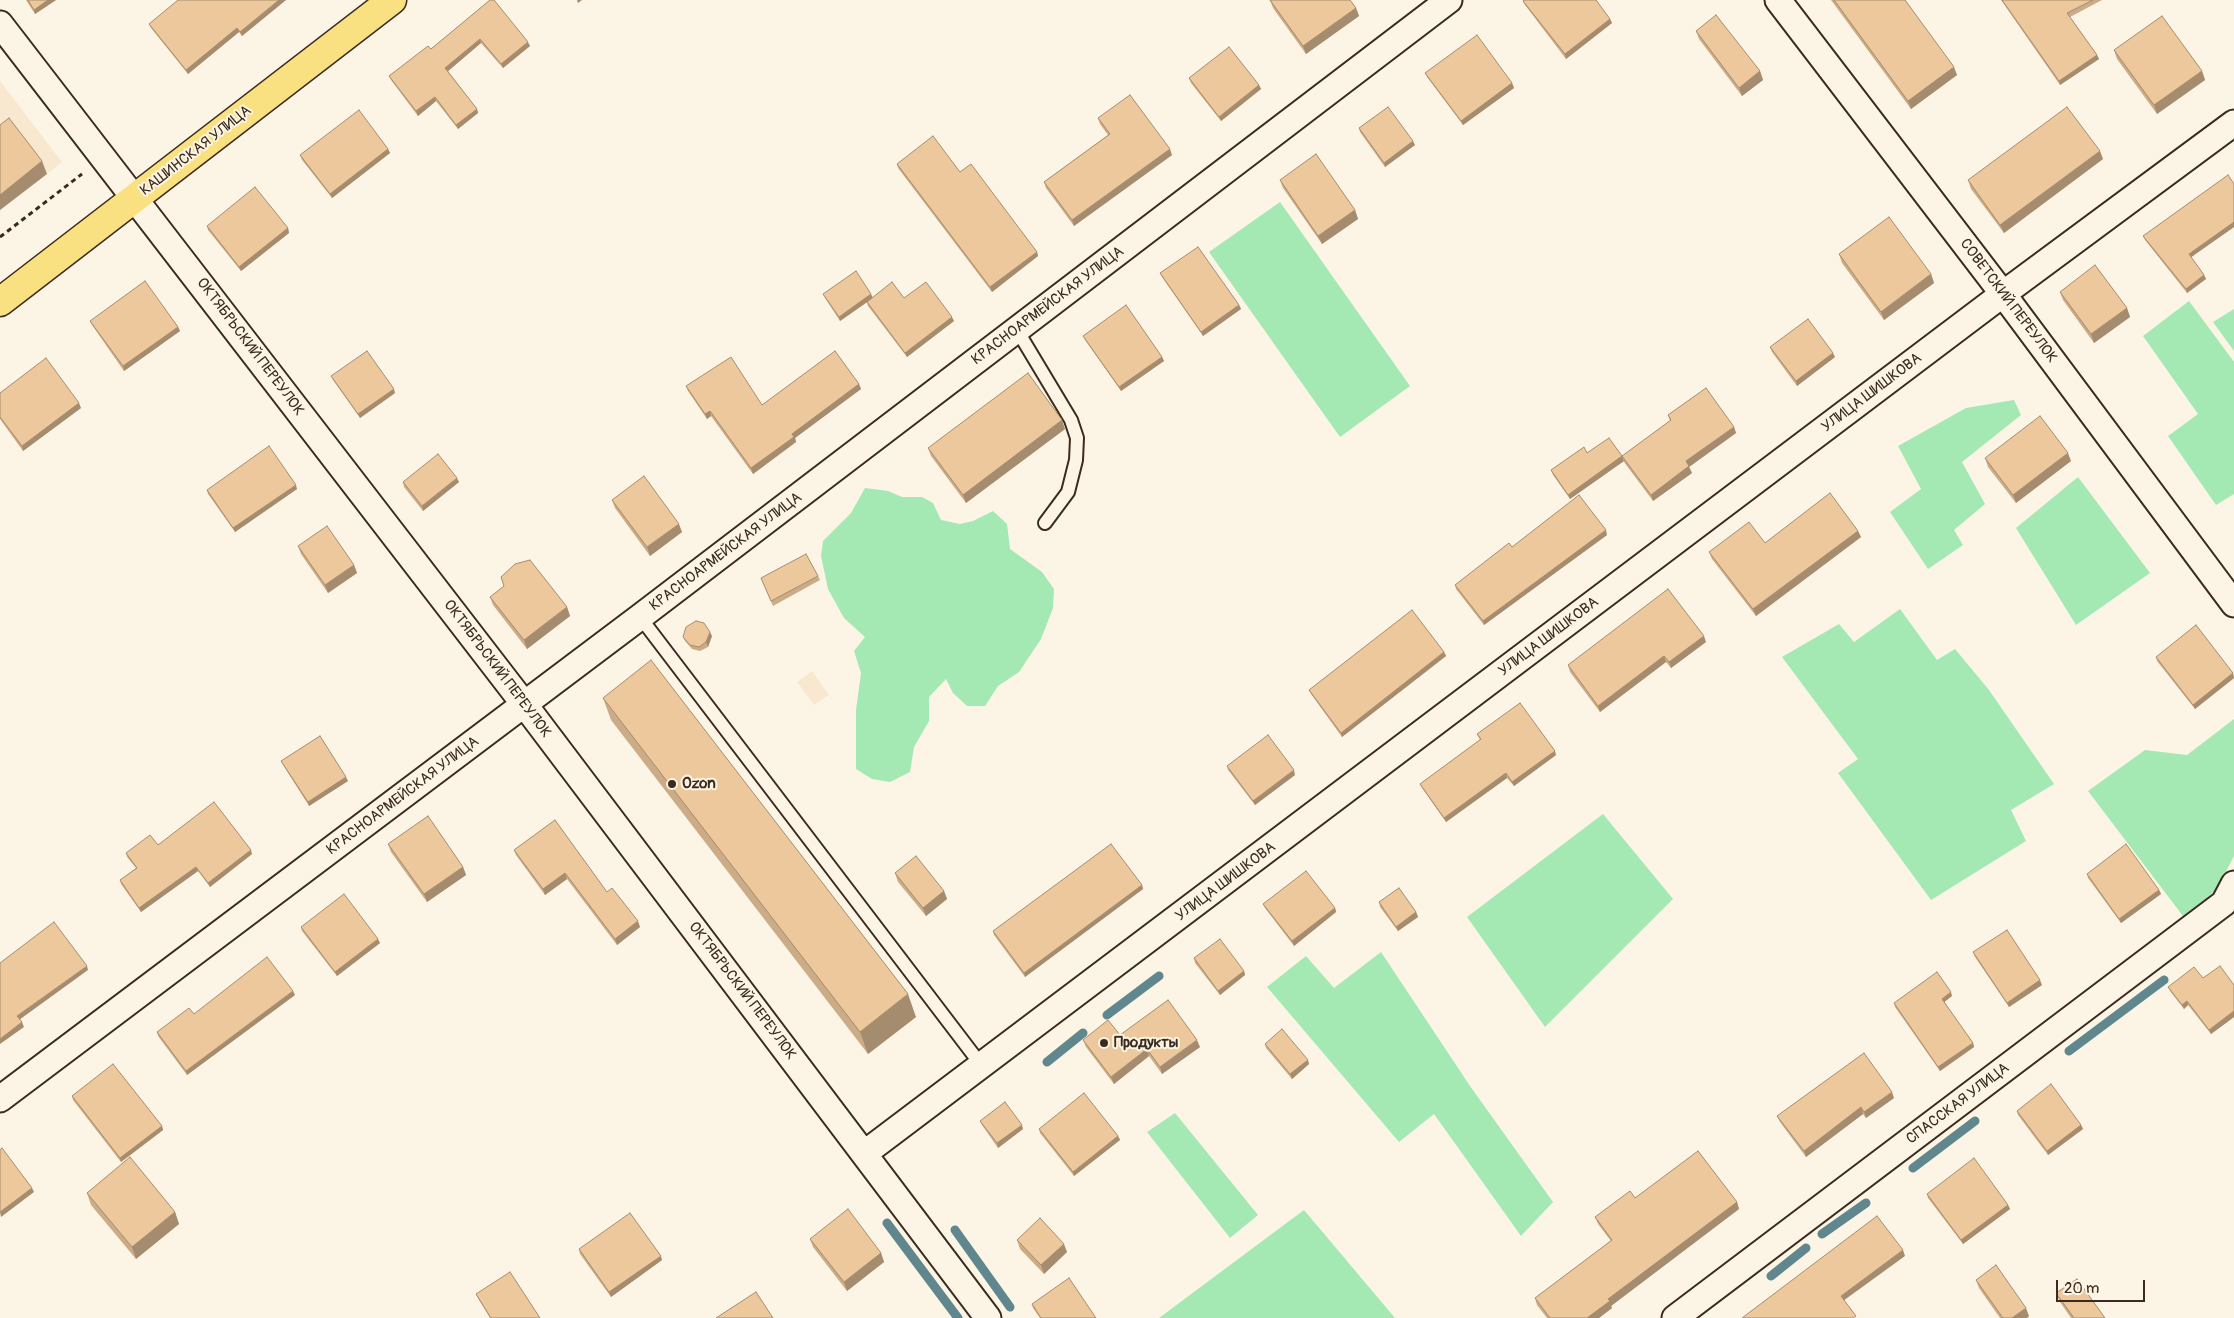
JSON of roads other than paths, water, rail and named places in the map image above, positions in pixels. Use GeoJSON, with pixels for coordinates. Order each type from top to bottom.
{"type":"FeatureCollection","features":[{"type":"Feature","properties":{"kind":"main road","name":"КАШИНСКАЯ УЛИЦА"},"geometry":{"type":"LineString","coordinates":[[0,302],[392,0]]}},
{"type":"Feature","properties":{"kind":"street","name":"КРАСНОАРМЕЙСКАЯ УЛИЦА"},"geometry":{"type":"LineString","coordinates":[[0,1099],[640,617],[1448,0]]}},
{"type":"Feature","properties":{"kind":"street","name":"СОВЕТСКИЙ ПЕРЕУЛОК"},"geometry":{"type":"LineString","coordinates":[[1778,0],[2004,294],[2234,604]]}},
{"type":"Feature","properties":{"kind":"street","name":"ОКТЯБРЬСКИЙ ПЕРЕУЛОК"},"geometry":{"type":"LineString","coordinates":[[0,24],[136,198],[524,704],[988,1318]]}},
{"type":"Feature","properties":{"kind":"street","name":"УЛИЦА ШИШКОВА"},"geometry":{"type":"LineString","coordinates":[[865,1153],[2004,294],[2234,123]]}},
{"type":"Feature","properties":{"kind":"street","name":"СПАССКАЯ УЛИЦА"},"geometry":{"type":"LineString","coordinates":[[1675,1318],[2231,901]]}},
{"type":"Feature","properties":{"kind":"lane"},"geometry":{"type":"LineString","coordinates":[[1017,330],[1072,420],[1077,438],[1076,460],[1068,492],[1045,523]]}},
{"type":"Feature","properties":{"kind":"lane"},"geometry":{"type":"LineString","coordinates":[[640,617],[982,1066]]}},
{"type":"Feature","properties":{"kind":"waterway"},"geometry":{"type":"LineString","coordinates":[[1107,1015],[1159,976]]}},
{"type":"Feature","properties":{"kind":"waterway"},"geometry":{"type":"LineString","coordinates":[[2069,1051],[2164,980]]}},
{"type":"Feature","properties":{"kind":"waterway"},"geometry":{"type":"LineString","coordinates":[[1047,1062],[1083,1033]]}},
{"type":"Feature","properties":{"kind":"waterway"},"geometry":{"type":"LineString","coordinates":[[1913,1168],[1975,1121]]}},
{"type":"Feature","properties":{"kind":"waterway"},"geometry":{"type":"LineString","coordinates":[[1822,1234],[1866,1203]]}},
{"type":"Feature","properties":{"kind":"waterway"},"geometry":{"type":"LineString","coordinates":[[887,1223],[958,1318]]}},
{"type":"Feature","properties":{"kind":"waterway"},"geometry":{"type":"LineString","coordinates":[[955,1230],[1010,1307]]}},
{"type":"Feature","properties":{"kind":"waterway"},"geometry":{"type":"LineString","coordinates":[[1771,1276],[1806,1248]]}},
{"type":"Feature","properties":{"kind":"place","name":"Ozon"},"geometry":{"type":"Point","coordinates":[672,784]}},
{"type":"Feature","properties":{"kind":"place","name":"Продукты"},"geometry":{"type":"Point","coordinates":[1104,1043]}}]}
